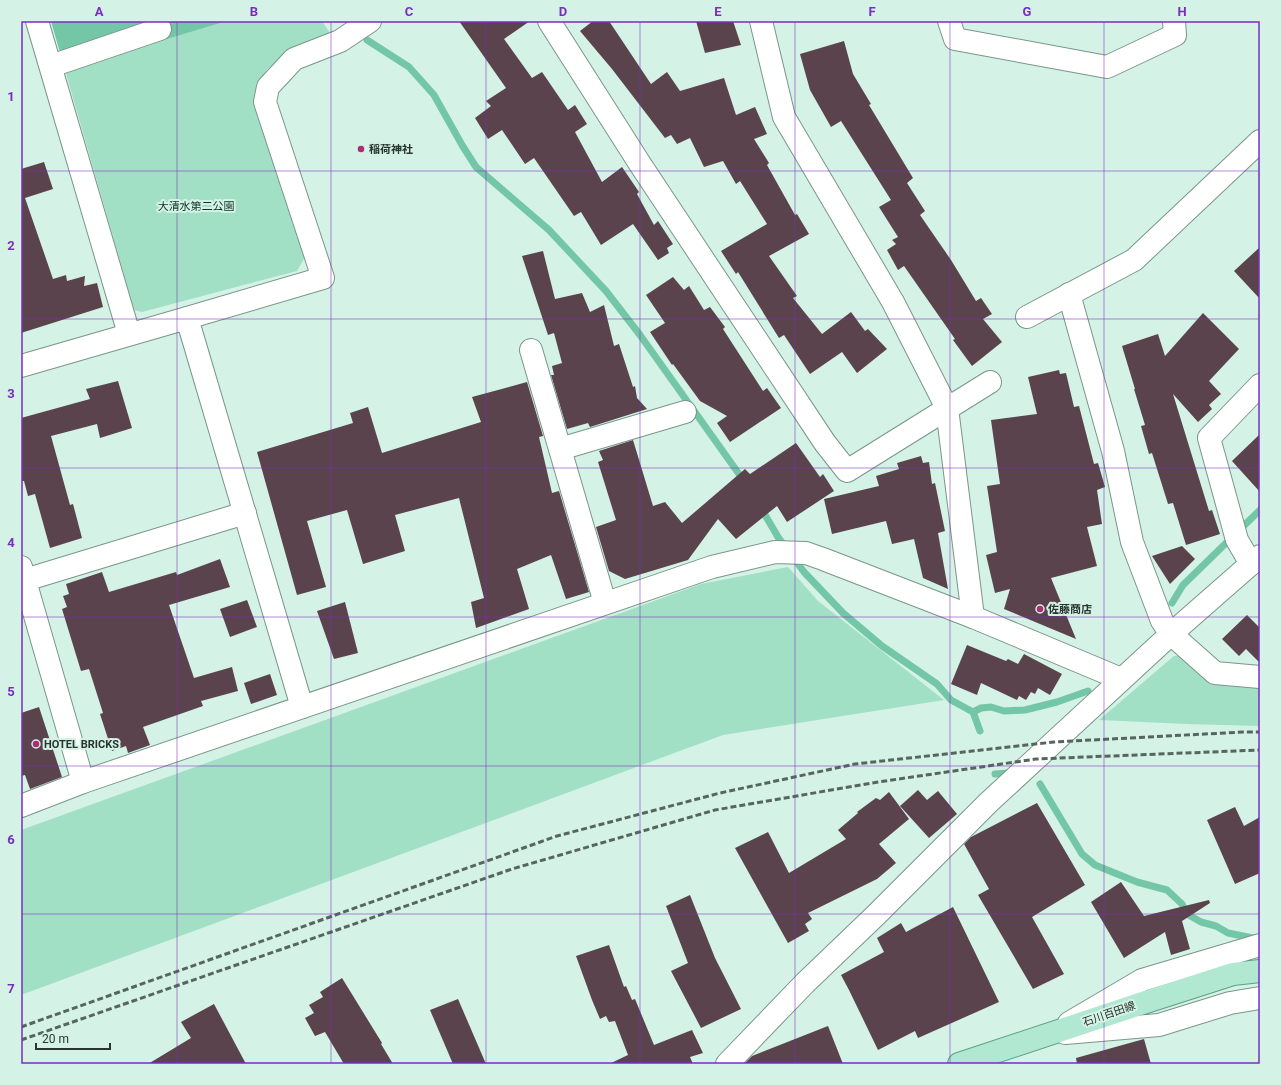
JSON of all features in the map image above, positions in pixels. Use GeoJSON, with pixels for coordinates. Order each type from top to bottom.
{"type":"FeatureCollection","features":[{"type":"Feature","properties":{"kind":"main road","name":"石川百田線"},"geometry":{"type":"LineString","coordinates":[[959,1064],[1233,974],[1260,971]]}},
{"type":"Feature","properties":{"kind":"street"},"geometry":{"type":"LineString","coordinates":[[37,21],[129,334]]}},
{"type":"Feature","properties":{"kind":"street"},"geometry":{"type":"LineString","coordinates":[[21,366],[323,278],[265,102],[268,87],[294,59],[340,41],[370,21]]}},
{"type":"Feature","properties":{"kind":"street"},"geometry":{"type":"LineString","coordinates":[[549,21],[644,170],[825,443],[847,471],[990,382]]}},
{"type":"Feature","properties":{"kind":"street"},"geometry":{"type":"LineString","coordinates":[[762,21],[784,117],[893,302],[947,408],[973,617]]}},
{"type":"Feature","properties":{"kind":"street"},"geometry":{"type":"LineString","coordinates":[[949,21],[955,39],[1107,67],[1175,36],[1174,21]]}},
{"type":"Feature","properties":{"kind":"street"},"geometry":{"type":"LineString","coordinates":[[51,66],[160,29]]}},
{"type":"Feature","properties":{"kind":"street"},"geometry":{"type":"LineString","coordinates":[[1027,317],[1134,260],[1260,141]]}},
{"type":"Feature","properties":{"kind":"street"},"geometry":{"type":"LineString","coordinates":[[1069,294],[1113,451],[1132,542],[1162,621],[1172,634],[1215,673],[1260,677]]}},
{"type":"Feature","properties":{"kind":"street"},"geometry":{"type":"LineString","coordinates":[[187,318],[302,707]]}},
{"type":"Feature","properties":{"kind":"street"},"geometry":{"type":"LineString","coordinates":[[531,350],[605,603]]}},
{"type":"Feature","properties":{"kind":"street"},"geometry":{"type":"LineString","coordinates":[[727,1064],[805,983],[877,914],[988,802],[1121,679],[1255,560],[1235,535],[1210,438],[1260,385]]}},
{"type":"Feature","properties":{"kind":"street"},"geometry":{"type":"LineString","coordinates":[[560,449],[685,412]]}},
{"type":"Feature","properties":{"kind":"street"},"geometry":{"type":"LineString","coordinates":[[83,782],[23,574],[245,513]]}},
{"type":"Feature","properties":{"kind":"street"},"geometry":{"type":"LineString","coordinates":[[21,806],[83,782],[605,603],[712,567],[775,552],[806,553],[973,617],[1121,679]]}},
{"type":"Feature","properties":{"kind":"street"},"geometry":{"type":"LineString","coordinates":[[1049,1034],[1142,980],[1260,944]]}},
{"type":"Feature","properties":{"kind":"street"},"geometry":{"type":"LineString","coordinates":[[1049,1034],[1159,1025],[1230,1003],[1260,998]]}},
{"type":"Feature","properties":{"kind":"green space","name":"大清水第二公園"},"geometry":{"type":"Polygon","coordinates":[[[227,21],[322,21],[330,33],[294,50],[267,69],[254,97],[305,257],[297,271],[142,312],[134,310],[65,70],[227,21]]]}},
{"type":"Feature","properties":{"kind":"green space"},"geometry":{"type":"Polygon","coordinates":[[[788,567],[818,601],[944,700],[723,735],[21,995],[21,830],[701,584],[788,567]]]}},
{"type":"Feature","properties":{"kind":"green space"},"geometry":{"type":"Polygon","coordinates":[[[1187,655],[1260,687],[1260,726],[1099,720],[1174,656],[1187,655]]]}},
{"type":"Feature","properties":{"kind":"shaded area"},"geometry":{"type":"Polygon","coordinates":[[[51,21],[227,21],[65,70],[51,21]]]}},
{"type":"Feature","properties":{"kind":"building"},"geometry":{"type":"Polygon","coordinates":[[[459,21],[530,21],[504,39],[532,78],[542,72],[568,110],[575,105],[587,124],[575,132],[602,182],[622,167],[639,192],[637,194],[654,225],[658,221],[673,244],[667,248],[669,253],[658,260],[633,224],[601,245],[581,212],[574,216],[534,158],[525,164],[502,130],[488,139],[475,118],[491,106],[486,101],[506,88],[459,21]]]}},
{"type":"Feature","properties":{"kind":"building"},"geometry":{"type":"Polygon","coordinates":[[[593,21],[609,21],[651,84],[667,72],[680,91],[724,78],[736,115],[755,107],[767,134],[754,139],[769,163],[767,165],[795,215],[797,214],[809,234],[769,256],[797,296],[793,298],[822,334],[851,312],[865,331],[868,329],[887,349],[857,373],[842,352],[810,374],[784,335],[779,338],[738,272],[736,274],[721,251],[767,224],[740,181],[736,184],[723,161],[704,167],[690,138],[677,144],[671,135],[665,138],[612,69],[580,31],[593,21]]]}},
{"type":"Feature","properties":{"kind":"building"},"geometry":{"type":"Polygon","coordinates":[[[696,21],[733,21],[741,45],[705,53],[696,21]]]}},
{"type":"Feature","properties":{"kind":"building"},"geometry":{"type":"Polygon","coordinates":[[[844,41],[853,74],[871,104],[869,105],[913,178],[907,183],[925,211],[920,215],[951,260],[976,301],[981,298],[992,314],[983,319],[1002,342],[972,366],[904,266],[898,270],[887,250],[896,244],[892,240],[898,237],[879,207],[891,200],[841,121],[831,127],[810,90],[800,54],[844,41]]]}},
{"type":"Feature","properties":{"kind":"building"},"geometry":{"type":"Polygon","coordinates":[[[44,162],[53,189],[25,198],[53,279],[66,275],[67,281],[85,276],[84,286],[97,283],[103,307],[21,333],[21,169],[44,162]]]}},
{"type":"Feature","properties":{"kind":"building"},"geometry":{"type":"Polygon","coordinates":[[[1260,247],[1260,299],[1234,271],[1260,247]]]}},
{"type":"Feature","properties":{"kind":"building"},"geometry":{"type":"Polygon","coordinates":[[[543,251],[555,299],[582,293],[590,312],[604,305],[614,346],[619,344],[633,387],[635,386],[637,398],[647,409],[590,427],[588,423],[567,429],[551,375],[554,375],[552,366],[562,363],[554,333],[548,335],[522,256],[543,251]]]}},
{"type":"Feature","properties":{"kind":"building"},"geometry":{"type":"Polygon","coordinates":[[[673,277],[684,290],[689,286],[704,310],[710,307],[725,327],[723,329],[763,391],[767,388],[781,408],[730,442],[717,423],[727,416],[700,401],[673,364],[672,365],[650,332],[665,323],[646,295],[673,277]]]}},
{"type":"Feature","properties":{"kind":"building"},"geometry":{"type":"Polygon","coordinates":[[[1203,313],[1239,349],[1209,381],[1221,394],[1209,405],[1212,409],[1198,422],[1173,394],[1209,511],[1212,510],[1220,534],[1186,545],[1173,503],[1168,504],[1152,453],[1149,454],[1141,426],[1145,425],[1122,346],[1158,334],[1165,356],[1203,313]]]}},
{"type":"Feature","properties":{"kind":"building"},"geometry":{"type":"Polygon","coordinates":[[[1059,370],[1060,374],[1066,373],[1074,407],[1079,406],[1094,464],[1098,463],[1105,487],[1097,490],[1102,524],[1087,527],[1097,566],[1051,578],[1076,639],[1004,609],[1010,589],[995,593],[986,555],[997,552],[987,486],[1000,484],[991,420],[1037,414],[1028,377],[1059,370]]]}},
{"type":"Feature","properties":{"kind":"building"},"geometry":{"type":"Polygon","coordinates":[[[118,381],[132,428],[100,438],[97,424],[51,436],[70,505],[73,504],[82,538],[50,548],[35,494],[28,496],[24,481],[21,481],[21,418],[90,399],[86,389],[118,381]]]}},
{"type":"Feature","properties":{"kind":"building"},"geometry":{"type":"Polygon","coordinates":[[[527,382],[543,436],[539,437],[552,493],[559,491],[589,592],[566,599],[551,555],[517,569],[529,609],[476,628],[471,602],[484,598],[459,498],[395,515],[405,551],[363,564],[347,510],[307,521],[326,587],[297,595],[257,452],[353,423],[350,413],[368,407],[382,453],[481,422],[472,397],[527,382]]]}},
{"type":"Feature","properties":{"kind":"building"},"geometry":{"type":"Polygon","coordinates":[[[1260,434],[1260,492],[1232,461],[1260,434]]]}},
{"type":"Feature","properties":{"kind":"building"},"geometry":{"type":"Polygon","coordinates":[[[633,440],[653,506],[665,502],[682,523],[745,469],[750,474],[796,443],[820,477],[823,474],[834,491],[787,522],[777,506],[736,539],[718,519],[688,560],[625,579],[609,571],[596,527],[616,520],[598,462],[603,460],[599,451],[633,440]]]}},
{"type":"Feature","properties":{"kind":"building"},"geometry":{"type":"Polygon","coordinates":[[[921,456],[923,463],[929,462],[932,484],[935,483],[945,531],[938,533],[948,589],[923,578],[914,539],[892,544],[886,521],[832,534],[824,499],[879,486],[876,476],[899,469],[897,463],[921,456]]]}},
{"type":"Feature","properties":{"kind":"building"},"geometry":{"type":"Polygon","coordinates":[[[1182,546],[1195,559],[1170,584],[1152,556],[1182,546]]]}},
{"type":"Feature","properties":{"kind":"building"},"geometry":{"type":"Polygon","coordinates":[[[220,559],[230,587],[169,605],[194,678],[232,667],[238,691],[201,701],[203,706],[143,727],[150,745],[128,753],[126,746],[112,751],[100,714],[103,713],[89,669],[81,671],[62,609],[67,607],[63,596],[69,594],[66,584],[102,572],[109,592],[176,572],[177,575],[220,559]]]}},
{"type":"Feature","properties":{"kind":"building"},"geometry":{"type":"Polygon","coordinates":[[[247,600],[257,627],[230,637],[220,609],[247,600]]]}},
{"type":"Feature","properties":{"kind":"building"},"geometry":{"type":"Polygon","coordinates":[[[345,602],[358,653],[334,659],[317,611],[345,602]]]}},
{"type":"Feature","properties":{"kind":"building"},"geometry":{"type":"Polygon","coordinates":[[[1247,615],[1260,628],[1260,663],[1246,649],[1239,656],[1222,639],[1247,615]]]}},
{"type":"Feature","properties":{"kind":"building"},"geometry":{"type":"Polygon","coordinates":[[[967,645],[1006,661],[1008,659],[1018,664],[1024,654],[1062,674],[1050,695],[1038,688],[1035,694],[1031,692],[1026,700],[1019,696],[1017,700],[981,683],[977,695],[951,684],[967,645]]]}},
{"type":"Feature","properties":{"kind":"building"},"geometry":{"type":"Polygon","coordinates":[[[270,674],[277,695],[251,704],[244,683],[270,674]]]}},
{"type":"Feature","properties":{"kind":"building","name":"HOTEL BRICKS"},"geometry":{"type":"Polygon","coordinates":[[[39,707],[62,777],[30,789],[25,775],[21,776],[21,713],[39,707]]]}},
{"type":"Feature","properties":{"kind":"building"},"geometry":{"type":"Polygon","coordinates":[[[918,790],[927,800],[938,791],[957,814],[929,838],[900,806],[918,790]]]}},
{"type":"Feature","properties":{"kind":"building"},"geometry":{"type":"Polygon","coordinates":[[[889,792],[909,819],[879,844],[896,863],[877,879],[808,913],[812,919],[805,924],[809,931],[788,943],[735,848],[768,832],[789,873],[846,839],[838,830],[858,813],[857,812],[876,798],[880,800],[889,792]]]}},
{"type":"Feature","properties":{"kind":"building"},"geometry":{"type":"Polygon","coordinates":[[[1037,803],[1085,885],[1032,917],[1064,974],[1033,989],[978,895],[989,889],[964,844],[971,837],[1037,803]]]}},
{"type":"Feature","properties":{"kind":"building"},"geometry":{"type":"Polygon","coordinates":[[[1235,807],[1244,826],[1260,817],[1260,873],[1235,884],[1207,820],[1235,807]]]}},
{"type":"Feature","properties":{"kind":"building"},"geometry":{"type":"Polygon","coordinates":[[[1121,882],[1144,916],[1209,900],[1210,903],[1182,921],[1190,949],[1171,955],[1165,932],[1124,958],[1091,902],[1121,882]]]}},
{"type":"Feature","properties":{"kind":"building"},"geometry":{"type":"Polygon","coordinates":[[[690,895],[715,958],[741,1009],[701,1028],[671,971],[688,963],[666,906],[690,895]]]}},
{"type":"Feature","properties":{"kind":"building"},"geometry":{"type":"Polygon","coordinates":[[[953,907],[999,1002],[918,1038],[915,1031],[878,1050],[841,975],[884,952],[877,938],[901,923],[906,932],[953,907]]]}},
{"type":"Feature","properties":{"kind":"building"},"geometry":{"type":"Polygon","coordinates":[[[609,945],[624,987],[626,986],[632,1000],[635,999],[654,1045],[692,1030],[703,1053],[690,1057],[693,1064],[609,1064],[628,1055],[615,1021],[609,1022],[606,1016],[600,1019],[576,956],[609,945]]]}},
{"type":"Feature","properties":{"kind":"building"},"geometry":{"type":"Polygon","coordinates":[[[342,978],[382,1043],[381,1044],[393,1064],[344,1064],[325,1032],[315,1036],[305,1018],[314,1013],[309,1005],[323,997],[320,992],[342,978]]]}},
{"type":"Feature","properties":{"kind":"building"},"geometry":{"type":"Polygon","coordinates":[[[458,999],[486,1064],[453,1064],[430,1010],[458,999]]]}},
{"type":"Feature","properties":{"kind":"building"},"geometry":{"type":"Polygon","coordinates":[[[214,1004],[246,1064],[148,1064],[191,1038],[181,1022],[214,1004]]]}},
{"type":"Feature","properties":{"kind":"building"},"geometry":{"type":"Polygon","coordinates":[[[828,1026],[843,1064],[744,1064],[752,1056],[828,1026]]]}},
{"type":"Feature","properties":{"kind":"building"},"geometry":{"type":"Polygon","coordinates":[[[1144,1039],[1151,1064],[1077,1064],[1076,1058],[1144,1039]]]}},
{"type":"Feature","properties":{"kind":"waterway"},"geometry":{"type":"LineString","coordinates":[[367,40],[409,67],[434,95],[476,167],[549,230],[606,291],[640,335],[744,481]]}},
{"type":"Feature","properties":{"kind":"waterway"},"geometry":{"type":"LineString","coordinates":[[761,508],[787,549]]}},
{"type":"Feature","properties":{"kind":"waterway"},"geometry":{"type":"LineString","coordinates":[[1172,603],[1183,585],[1260,510]]}},
{"type":"Feature","properties":{"kind":"waterway"},"geometry":{"type":"LineString","coordinates":[[793,557],[804,572],[843,613],[882,646],[937,684],[951,700],[973,712],[980,731]]}},
{"type":"Feature","properties":{"kind":"waterway"},"geometry":{"type":"LineString","coordinates":[[973,712],[981,708],[991,707],[1004,711],[1025,710],[1057,702],[1088,691]]}},
{"type":"Feature","properties":{"kind":"waterway"},"geometry":{"type":"LineString","coordinates":[[995,774],[1008,773]]}},
{"type":"Feature","properties":{"kind":"waterway"},"geometry":{"type":"LineString","coordinates":[[1040,784],[1082,854],[1095,865],[1137,882],[1167,890],[1182,904],[1187,914],[1201,922],[1216,926],[1228,933],[1258,939]]}},
{"type":"Feature","properties":{"kind":"railway"},"geometry":{"type":"LineString","coordinates":[[21,1027],[557,836],[720,793],[855,764],[1054,742],[1260,732]]}},
{"type":"Feature","properties":{"kind":"railway"},"geometry":{"type":"LineString","coordinates":[[21,1040],[512,869],[715,810],[878,782],[1036,759],[1260,750]]}},
{"type":"Feature","properties":{"kind":"place","name":"稲荷神社"},"geometry":{"type":"Point","coordinates":[361,149]}},
{"type":"Feature","properties":{"kind":"place","name":"佐藤商店"},"geometry":{"type":"Point","coordinates":[1040,609]}},
{"type":"Feature","properties":{"kind":"place","name":"HOTEL BRICKS"},"geometry":{"type":"Point","coordinates":[36,744]}}]}
